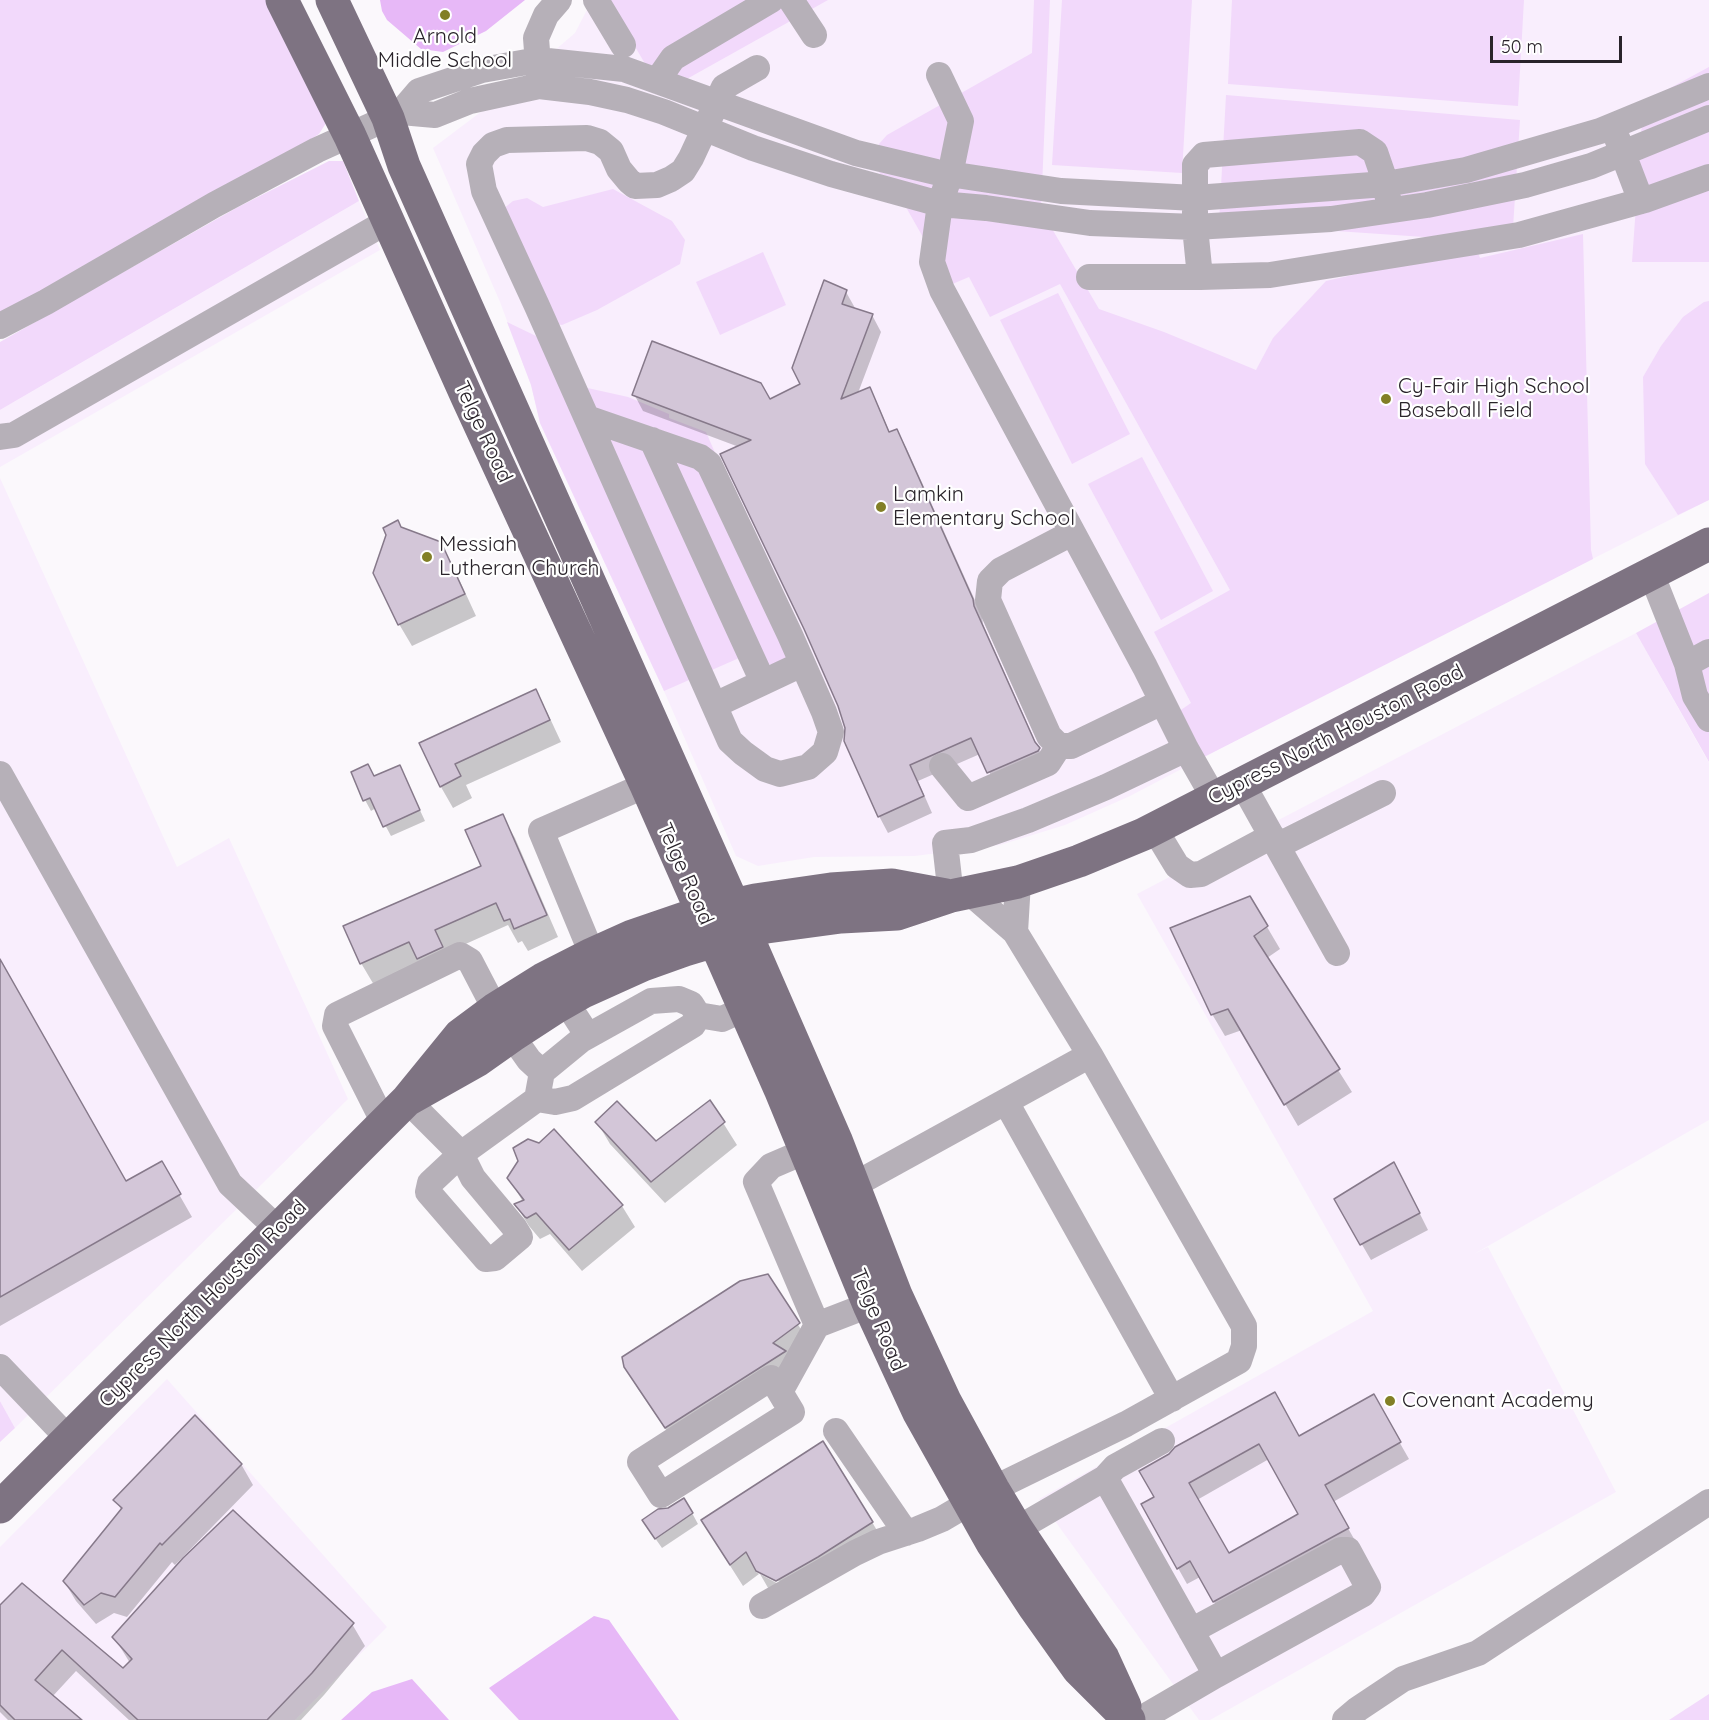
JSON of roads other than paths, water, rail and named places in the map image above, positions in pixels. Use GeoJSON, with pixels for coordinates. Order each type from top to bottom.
{"type":"FeatureCollection","features":[{"type":"Feature","properties":{"kind":"main road","name":"Telge Road"},"geometry":{"type":"LineString","coordinates":[[282,0],[350,136],[467,397],[646,785],[724,922]]}},
{"type":"Feature","properties":{"kind":"main road","name":"Telge Road"},"geometry":{"type":"LineString","coordinates":[[332,0],[395,115],[404,166],[500,383],[757,999],[806,1151],[883,1300],[945,1401],[980,1496],[992,1544],[1078,1669],[1130,1720]]}},
{"type":"Feature","properties":{"kind":"main road"},"geometry":{"type":"LineString","coordinates":[[467,397],[500,383]]}},
{"type":"Feature","properties":{"kind":"main road","name":"Cypress North Houston Road"},"geometry":{"type":"LineString","coordinates":[[0,1507],[396,1112],[478,1060],[503,1022],[543,979],[632,936],[724,922],[808,921],[897,914],[960,894],[1018,882],[1079,861],[1154,828],[1709,544]]}},
{"type":"Feature","properties":{"kind":"main road","name":"Cypress North Houston Road"},"geometry":{"type":"LineString","coordinates":[[503,1022],[566,1002],[583,992],[643,966],[724,922],[799,892],[892,885],[960,894]]}},
{"type":"Feature","properties":{"kind":"main road"},"geometry":{"type":"LineString","coordinates":[[757,999],[786,938],[808,921]]}},
{"type":"Feature","properties":{"kind":"main road","name":"Telge Road"},"geometry":{"type":"LineString","coordinates":[[757,999],[836,1140],[854,1185],[883,1300]]}},
{"type":"Feature","properties":{"kind":"main road","name":"Telge Road"},"geometry":{"type":"LineString","coordinates":[[980,1496],[1017,1529],[1103,1658],[1130,1720]]}},
{"type":"Feature","properties":{"kind":"lane"},"geometry":{"type":"LineString","coordinates":[[539,86],[536,38],[546,15],[559,0]]}},
{"type":"Feature","properties":{"kind":"lane"},"geometry":{"type":"LineString","coordinates":[[596,0],[623,45]]}},
{"type":"Feature","properties":{"kind":"lane"},"geometry":{"type":"LineString","coordinates":[[657,81],[673,58],[771,0]]}},
{"type":"Feature","properties":{"kind":"lane"},"geometry":{"type":"LineString","coordinates":[[791,0],[814,35]]}},
{"type":"Feature","properties":{"kind":"lane"},"geometry":{"type":"LineString","coordinates":[[0,326],[214,205],[317,150],[395,115],[419,91],[482,70],[538,60],[624,69],[856,153],[950,175],[1060,191],[1195,198],[1386,184],[1466,170],[1589,135],[1709,86]]}},
{"type":"Feature","properties":{"kind":"lane"},"geometry":{"type":"LineString","coordinates":[[587,418],[700,458],[709,464],[802,663],[831,732],[825,752],[808,767],[780,774],[765,769],[742,753],[730,741],[484,191],[479,164],[484,154],[493,145],[507,140],[587,138],[600,142],[611,151],[628,181],[635,186],[657,185],[683,171],[724,87],[757,68]]}},
{"type":"Feature","properties":{"kind":"lane"},"geometry":{"type":"LineString","coordinates":[[939,75],[962,121],[950,175],[940,204],[932,262],[942,290],[1186,749],[1275,841],[1337,952]]}},
{"type":"Feature","properties":{"kind":"lane"},"geometry":{"type":"LineString","coordinates":[[395,115],[435,115],[470,101],[539,86],[590,92],[664,111],[753,148],[831,174],[940,204],[986,208],[1090,223],[1195,227],[1331,219],[1427,205],[1525,185],[1591,166],[1709,118]]}},
{"type":"Feature","properties":{"kind":"lane"},"geometry":{"type":"LineString","coordinates":[[1612,127],[1641,201]]}},
{"type":"Feature","properties":{"kind":"lane"},"geometry":{"type":"LineString","coordinates":[[1200,277],[1195,227],[1195,165],[1204,155],[1360,142],[1375,152],[1386,184],[1390,211]]}},
{"type":"Feature","properties":{"kind":"lane"},"geometry":{"type":"LineString","coordinates":[[1089,277],[1270,275],[1519,235],[1641,201],[1709,177]]}},
{"type":"Feature","properties":{"kind":"lane"},"geometry":{"type":"LineString","coordinates":[[0,437],[14,435],[388,221]]}},
{"type":"Feature","properties":{"kind":"lane"},"geometry":{"type":"LineString","coordinates":[[652,440],[763,682]]}},
{"type":"Feature","properties":{"kind":"lane"},"geometry":{"type":"LineString","coordinates":[[1072,533],[1001,570],[990,581],[988,600],[1048,736],[1059,746],[1071,746],[1162,702]]}},
{"type":"Feature","properties":{"kind":"lane"},"geometry":{"type":"LineString","coordinates":[[1651,573],[1686,664],[1695,696],[1709,720]]}},
{"type":"Feature","properties":{"kind":"lane"},"geometry":{"type":"LineString","coordinates":[[1686,664],[1709,652]]}},
{"type":"Feature","properties":{"kind":"lane"},"geometry":{"type":"LineString","coordinates":[[715,705],[802,663]]}},
{"type":"Feature","properties":{"kind":"lane"},"geometry":{"type":"LineString","coordinates":[[942,766],[968,798],[1048,763],[1059,746]]}},
{"type":"Feature","properties":{"kind":"lane"},"geometry":{"type":"LineString","coordinates":[[762,1606],[855,1553],[878,1542],[942,1519],[980,1496],[1126,1424],[1239,1361],[1244,1346],[1244,1326],[1090,1055],[1015,932],[960,894],[945,843],[971,840],[1028,820],[1106,787],[1186,749]]}},
{"type":"Feature","properties":{"kind":"lane"},"geometry":{"type":"LineString","coordinates":[[0,774],[230,1184],[278,1229]]}},
{"type":"Feature","properties":{"kind":"lane"},"geometry":{"type":"LineString","coordinates":[[592,954],[541,831],[646,785]]}},
{"type":"Feature","properties":{"kind":"lane"},"geometry":{"type":"LineString","coordinates":[[1154,828],[1177,866],[1190,876],[1201,874],[1383,793]]}},
{"type":"Feature","properties":{"kind":"lane"},"geometry":{"type":"LineString","coordinates":[[1015,932],[1018,882]]}},
{"type":"Feature","properties":{"kind":"lane"},"geometry":{"type":"LineString","coordinates":[[542,1072],[529,1060],[503,1022],[470,961],[460,955],[337,1015],[335,1026],[396,1112],[461,1154],[537,1100],[555,1102],[573,1098],[693,1024],[698,1015]]}},
{"type":"Feature","properties":{"kind":"lane"},"geometry":{"type":"LineString","coordinates":[[537,1100],[542,1072],[581,1040],[651,1001],[679,999],[691,1004],[698,1015],[722,1019],[757,999]]}},
{"type":"Feature","properties":{"kind":"lane"},"geometry":{"type":"LineString","coordinates":[[566,1002],[588,1036]]}},
{"type":"Feature","properties":{"kind":"lane"},"geometry":{"type":"LineString","coordinates":[[854,1185],[1090,1055]]}},
{"type":"Feature","properties":{"kind":"lane"},"geometry":{"type":"LineString","coordinates":[[1006,1102],[1172,1399]]}},
{"type":"Feature","properties":{"kind":"lane"},"geometry":{"type":"LineString","coordinates":[[806,1151],[771,1166],[756,1182],[818,1325]]}},
{"type":"Feature","properties":{"kind":"lane"},"geometry":{"type":"LineString","coordinates":[[780,1392],[818,1325],[883,1300]]}},
{"type":"Feature","properties":{"kind":"lane"},"geometry":{"type":"LineString","coordinates":[[0,1368],[68,1438]]}},
{"type":"Feature","properties":{"kind":"lane"},"geometry":{"type":"LineString","coordinates":[[771,1377],[780,1392],[792,1412],[661,1495],[640,1462],[771,1377]]}},
{"type":"Feature","properties":{"kind":"lane"},"geometry":{"type":"LineString","coordinates":[[836,1431],[906,1533]]}},
{"type":"Feature","properties":{"kind":"lane"},"geometry":{"type":"LineString","coordinates":[[1017,1529],[1105,1478],[1115,1467],[1162,1442]]}},
{"type":"Feature","properties":{"kind":"lane"},"geometry":{"type":"LineString","coordinates":[[1105,1478],[1216,1675]]}},
{"type":"Feature","properties":{"kind":"lane"},"geometry":{"type":"LineString","coordinates":[[1345,1720],[1403,1679],[1478,1653],[1709,1502]]}},
{"type":"Feature","properties":{"kind":"lane"},"geometry":{"type":"LineString","coordinates":[[1139,1720],[1364,1594],[1368,1587],[1348,1551],[1341,1550],[1191,1631]]}},
{"type":"Feature","properties":{"kind":"place","name":"Arnold Middle School"},"geometry":{"type":"Point","coordinates":[445,15]}},
{"type":"Feature","properties":{"kind":"place","name":"Cy-Fair High School Baseball Field"},"geometry":{"type":"Point","coordinates":[1386,399]}},
{"type":"Feature","properties":{"kind":"place","name":"Lamkin Elementary School"},"geometry":{"type":"Point","coordinates":[881,507]}},
{"type":"Feature","properties":{"kind":"place","name":"Messiah Lutheran Church"},"geometry":{"type":"Point","coordinates":[427,557]}},
{"type":"Feature","properties":{"kind":"place","name":"Covenant Academy"},"geometry":{"type":"Point","coordinates":[1390,1401]}}]}
